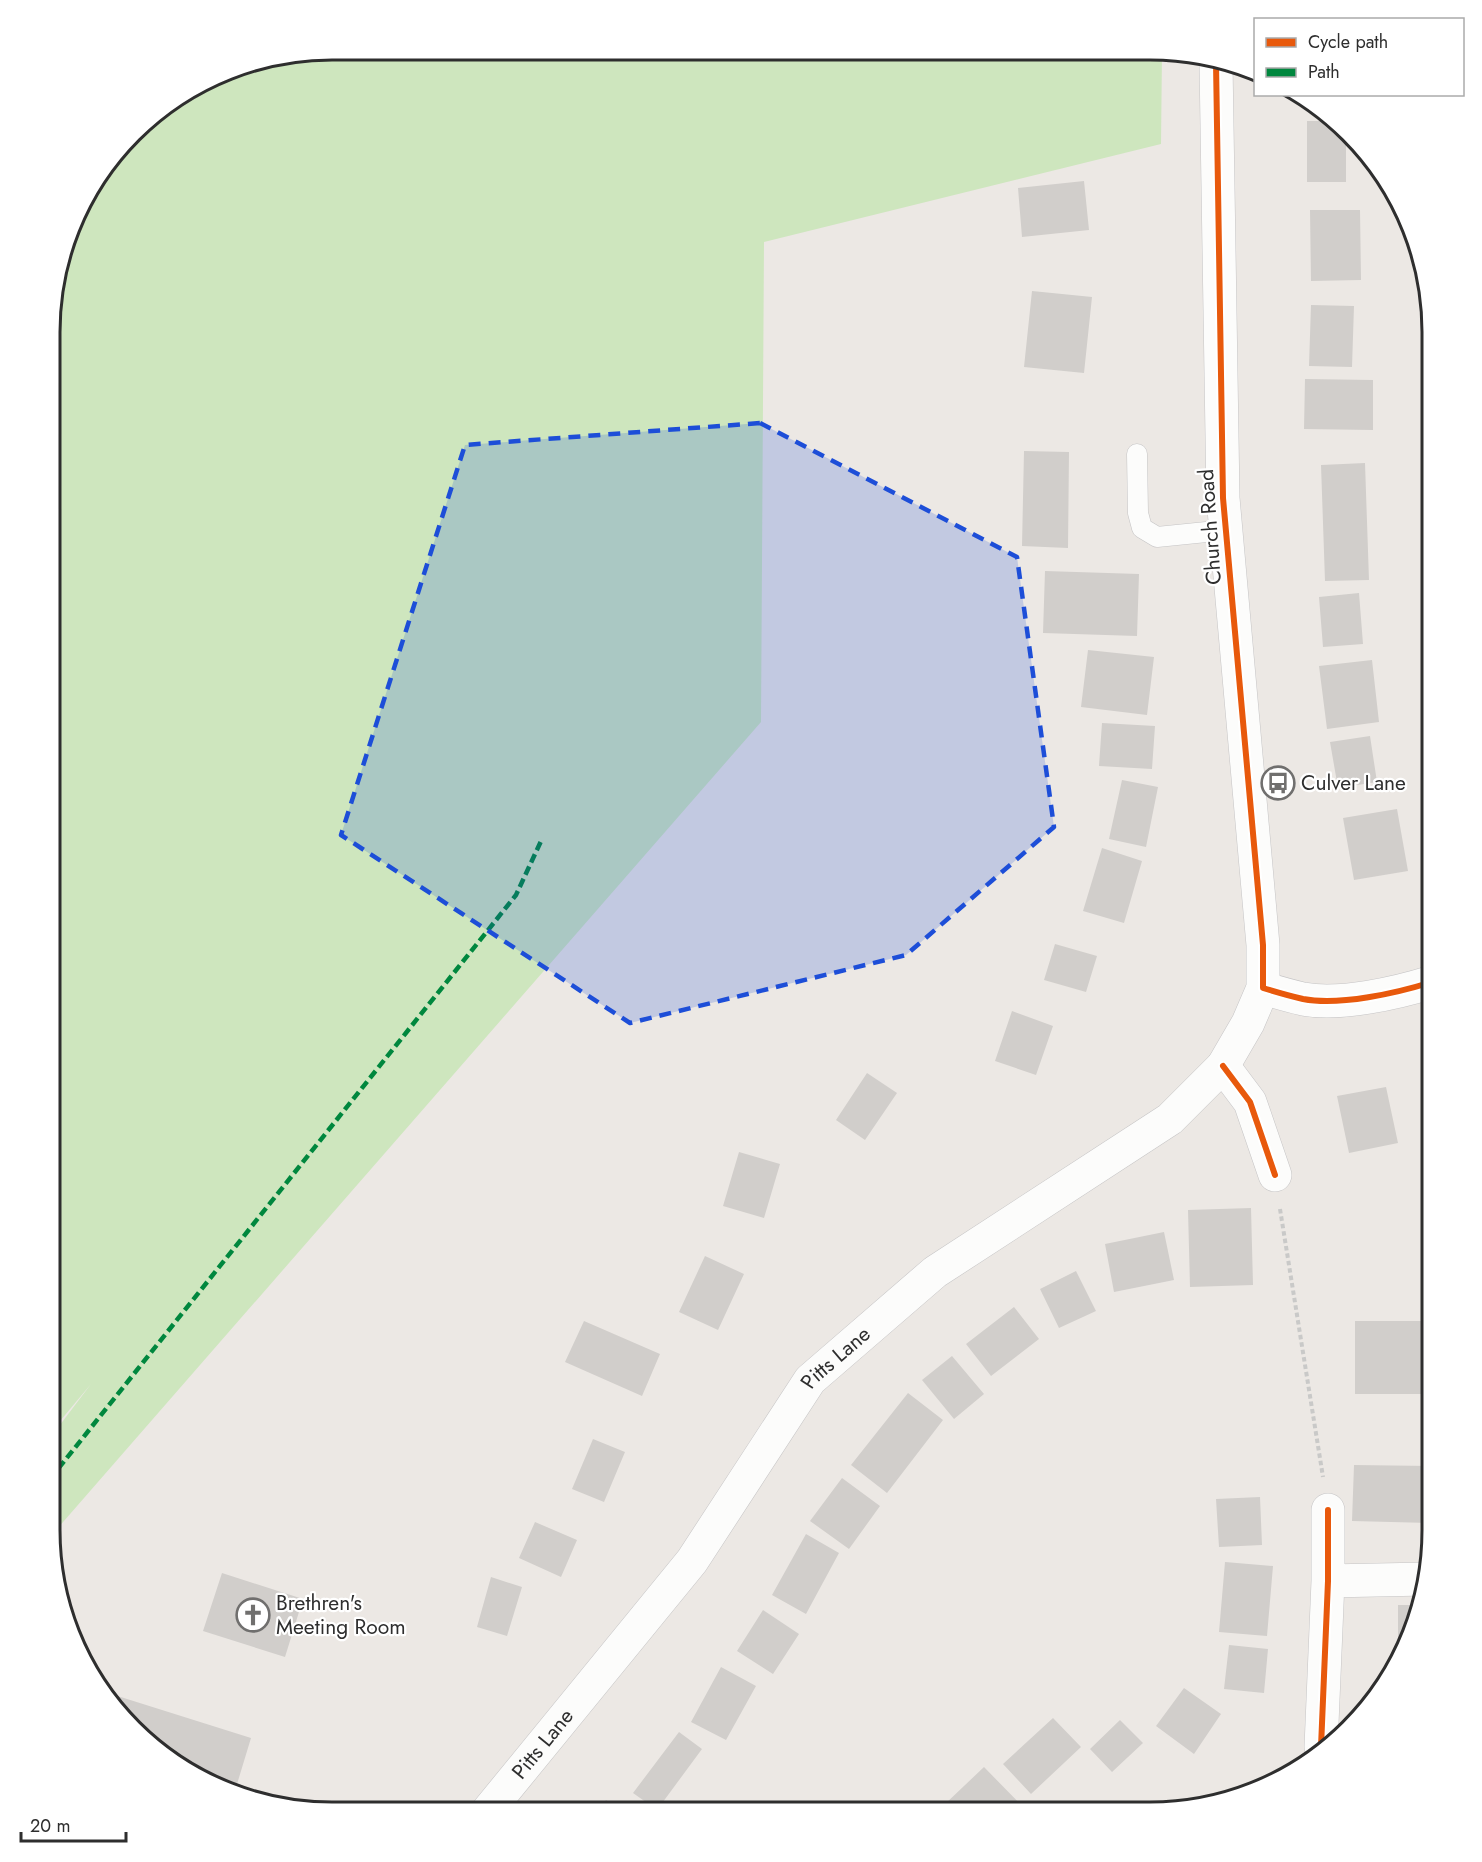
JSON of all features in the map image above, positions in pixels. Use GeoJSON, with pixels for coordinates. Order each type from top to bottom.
{"type":"FeatureCollection","features":[{"type":"Feature","properties":{"kind":"main road","name":"Church Road"},"geometry":{"type":"LineString","coordinates":[[1216,68],[1223,486],[1263,945],[1263,988]]}},
{"type":"Feature","properties":{"kind":"main road"},"geometry":{"type":"LineString","coordinates":[[1263,988],[1305,999],[1341,999],[1395,994],[1422,985]]}},
{"type":"Feature","properties":{"kind":"main road","name":"Pitts Lane"},"geometry":{"type":"LineString","coordinates":[[495,1802],[692,1561],[810,1380],[935,1272],[1170,1119],[1223,1066],[1248,1023],[1263,988]]}},
{"type":"Feature","properties":{"kind":"main road"},"geometry":{"type":"LineString","coordinates":[[1223,1066],[1251,1102],[1275,1175]]}},
{"type":"Feature","properties":{"kind":"main road"},"geometry":{"type":"LineString","coordinates":[[1321,1741],[1328,1581],[1328,1510]]}},
{"type":"Feature","properties":{"kind":"main road"},"geometry":{"type":"LineString","coordinates":[[1328,1581],[1418,1579]]}},
{"type":"Feature","properties":{"kind":"lane"},"geometry":{"type":"LineString","coordinates":[[1137,454],[1138,513],[1142,528],[1157,537],[1226,530]]}},
{"type":"Feature","properties":{"kind":"path"},"geometry":{"type":"LineString","coordinates":[[1275,1175],[1328,1510]]}},
{"type":"Feature","properties":{"kind":"highlighted area"},"geometry":{"type":"Polygon","coordinates":[[[760,423],[1017,557],[1054,827],[906,955],[630,1023],[341,835],[465,445],[760,423]]]}},
{"type":"Feature","properties":{"kind":"green space"},"geometry":{"type":"Polygon","coordinates":[[[332,60],[1162,61],[1161,144],[764,242],[761,722],[60,1526],[60,1425],[91,1384],[60,1421],[60,332],[62,297],[74,245],[96,196],[116,167],[153,128],[196,96],[245,74],[297,62],[332,60]]]}},
{"type":"Feature","properties":{"kind":"building"},"geometry":{"type":"Polygon","coordinates":[[[1307,121],[1321,121],[1346,144],[1346,182],[1307,182],[1307,121]]]}},
{"type":"Feature","properties":{"kind":"building"},"geometry":{"type":"Polygon","coordinates":[[[1084,181],[1089,230],[1022,237],[1018,188],[1084,181]]]}},
{"type":"Feature","properties":{"kind":"building"},"geometry":{"type":"Polygon","coordinates":[[[1310,210],[1360,210],[1361,280],[1311,281],[1310,210]]]}},
{"type":"Feature","properties":{"kind":"building"},"geometry":{"type":"Polygon","coordinates":[[[1032,291],[1092,297],[1084,373],[1024,367],[1032,291]]]}},
{"type":"Feature","properties":{"kind":"building"},"geometry":{"type":"Polygon","coordinates":[[[1311,305],[1354,306],[1352,367],[1309,366],[1311,305]]]}},
{"type":"Feature","properties":{"kind":"building"},"geometry":{"type":"Polygon","coordinates":[[[1305,379],[1373,380],[1373,430],[1304,429],[1305,379]]]}},
{"type":"Feature","properties":{"kind":"building"},"geometry":{"type":"Polygon","coordinates":[[[1024,451],[1069,452],[1068,548],[1022,546],[1024,451]]]}},
{"type":"Feature","properties":{"kind":"building"},"geometry":{"type":"Polygon","coordinates":[[[1365,463],[1369,580],[1325,581],[1321,465],[1365,463]]]}},
{"type":"Feature","properties":{"kind":"building"},"geometry":{"type":"Polygon","coordinates":[[[1045,571],[1139,574],[1137,636],[1043,633],[1045,571]]]}},
{"type":"Feature","properties":{"kind":"building"},"geometry":{"type":"Polygon","coordinates":[[[1359,593],[1363,644],[1323,647],[1319,597],[1359,593]]]}},
{"type":"Feature","properties":{"kind":"building"},"geometry":{"type":"Polygon","coordinates":[[[1088,650],[1154,657],[1147,715],[1081,707],[1088,650]]]}},
{"type":"Feature","properties":{"kind":"building"},"geometry":{"type":"Polygon","coordinates":[[[1372,660],[1379,722],[1327,729],[1319,666],[1372,660]]]}},
{"type":"Feature","properties":{"kind":"building"},"geometry":{"type":"Polygon","coordinates":[[[1102,723],[1155,726],[1152,769],[1099,766],[1102,723]]]}},
{"type":"Feature","properties":{"kind":"building"},"geometry":{"type":"Polygon","coordinates":[[[1370,736],[1377,782],[1338,788],[1330,742],[1370,736]]]}},
{"type":"Feature","properties":{"kind":"building"},"geometry":{"type":"Polygon","coordinates":[[[1122,780],[1158,787],[1146,847],[1109,839],[1122,780]]]}},
{"type":"Feature","properties":{"kind":"building"},"geometry":{"type":"Polygon","coordinates":[[[1397,809],[1408,871],[1354,880],[1343,818],[1397,809]]]}},
{"type":"Feature","properties":{"kind":"building"},"geometry":{"type":"Polygon","coordinates":[[[1102,848],[1142,861],[1124,923],[1083,911],[1102,848]]]}},
{"type":"Feature","properties":{"kind":"building"},"geometry":{"type":"Polygon","coordinates":[[[1055,944],[1097,956],[1086,992],[1044,980],[1055,944]]]}},
{"type":"Feature","properties":{"kind":"building"},"geometry":{"type":"Polygon","coordinates":[[[1012,1011],[1053,1026],[1036,1075],[995,1061],[1012,1011]]]}},
{"type":"Feature","properties":{"kind":"building"},"geometry":{"type":"Polygon","coordinates":[[[867,1073],[897,1093],[865,1140],[836,1120],[867,1073]]]}},
{"type":"Feature","properties":{"kind":"building"},"geometry":{"type":"Polygon","coordinates":[[[1386,1087],[1398,1143],[1349,1153],[1337,1096],[1386,1087]]]}},
{"type":"Feature","properties":{"kind":"building"},"geometry":{"type":"Polygon","coordinates":[[[739,1152],[780,1164],[764,1218],[723,1206],[739,1152]]]}},
{"type":"Feature","properties":{"kind":"building"},"geometry":{"type":"Polygon","coordinates":[[[1251,1208],[1253,1285],[1190,1287],[1188,1210],[1251,1208]]]}},
{"type":"Feature","properties":{"kind":"building"},"geometry":{"type":"Polygon","coordinates":[[[1164,1232],[1174,1280],[1114,1292],[1105,1244],[1164,1232]]]}},
{"type":"Feature","properties":{"kind":"building"},"geometry":{"type":"Polygon","coordinates":[[[705,1256],[744,1274],[718,1330],[679,1312],[705,1256]]]}},
{"type":"Feature","properties":{"kind":"building"},"geometry":{"type":"Polygon","coordinates":[[[1076,1271],[1096,1311],[1059,1328],[1040,1289],[1076,1271]]]}},
{"type":"Feature","properties":{"kind":"building"},"geometry":{"type":"Polygon","coordinates":[[[1014,1307],[1039,1339],[991,1376],[966,1344],[1014,1307]]]}},
{"type":"Feature","properties":{"kind":"building"},"geometry":{"type":"Polygon","coordinates":[[[584,1321],[660,1354],[642,1396],[565,1362],[584,1321]]]}},
{"type":"Feature","properties":{"kind":"building"},"geometry":{"type":"Polygon","coordinates":[[[1355,1321],[1422,1321],[1422,1394],[1355,1394],[1355,1321]]]}},
{"type":"Feature","properties":{"kind":"building"},"geometry":{"type":"Polygon","coordinates":[[[952,1356],[984,1394],[954,1419],[922,1380],[952,1356]]]}},
{"type":"Feature","properties":{"kind":"building"},"geometry":{"type":"Polygon","coordinates":[[[908,1393],[943,1420],[887,1493],[851,1465],[908,1393]]]}},
{"type":"Feature","properties":{"kind":"building"},"geometry":{"type":"Polygon","coordinates":[[[593,1439],[625,1452],[604,1502],[572,1489],[593,1439]]]}},
{"type":"Feature","properties":{"kind":"building"},"geometry":{"type":"Polygon","coordinates":[[[1354,1465],[1422,1466],[1422,1523],[1352,1521],[1354,1465]]]}},
{"type":"Feature","properties":{"kind":"building"},"geometry":{"type":"Polygon","coordinates":[[[842,1478],[880,1506],[849,1549],[810,1521],[842,1478]]]}},
{"type":"Feature","properties":{"kind":"building"},"geometry":{"type":"Polygon","coordinates":[[[1260,1497],[1262,1545],[1219,1547],[1216,1499],[1260,1497]]]}},
{"type":"Feature","properties":{"kind":"building"},"geometry":{"type":"Polygon","coordinates":[[[535,1522],[577,1540],[561,1577],[519,1558],[535,1522]]]}},
{"type":"Feature","properties":{"kind":"building"},"geometry":{"type":"Polygon","coordinates":[[[806,1534],[839,1553],[806,1614],[772,1595],[806,1534]]]}},
{"type":"Feature","properties":{"kind":"building"},"geometry":{"type":"Polygon","coordinates":[[[1225,1562],[1273,1566],[1267,1636],[1219,1632],[1225,1562]]]}},
{"type":"Feature","properties":{"kind":"building","name":"Brethren's Meeting Room"},"geometry":{"type":"Polygon","coordinates":[[[222,1573],[303,1599],[285,1657],[203,1631],[222,1573]]]}},
{"type":"Feature","properties":{"kind":"building"},"geometry":{"type":"Polygon","coordinates":[[[491,1577],[522,1587],[507,1636],[477,1627],[491,1577]]]}},
{"type":"Feature","properties":{"kind":"building"},"geometry":{"type":"Polygon","coordinates":[[[1398,1605],[1412,1605],[1408,1617],[1398,1641],[1398,1605]]]}},
{"type":"Feature","properties":{"kind":"building"},"geometry":{"type":"Polygon","coordinates":[[[763,1610],[799,1634],[773,1674],[737,1651],[763,1610]]]}},
{"type":"Feature","properties":{"kind":"building"},"geometry":{"type":"Polygon","coordinates":[[[1229,1645],[1268,1649],[1264,1693],[1224,1689],[1229,1645]]]}},
{"type":"Feature","properties":{"kind":"building"},"geometry":{"type":"Polygon","coordinates":[[[721,1667],[756,1686],[726,1740],[691,1722],[721,1667]]]}},
{"type":"Feature","properties":{"kind":"building"},"geometry":{"type":"Polygon","coordinates":[[[1184,1688],[1221,1714],[1194,1754],[1156,1726],[1184,1688]]]}},
{"type":"Feature","properties":{"kind":"building"},"geometry":{"type":"Polygon","coordinates":[[[117,1696],[251,1738],[237,1785],[196,1766],[167,1746],[140,1722],[117,1696]]]}},
{"type":"Feature","properties":{"kind":"building"},"geometry":{"type":"Polygon","coordinates":[[[1053,1718],[1081,1747],[1031,1794],[1003,1764],[1053,1718]]]}},
{"type":"Feature","properties":{"kind":"building"},"geometry":{"type":"Polygon","coordinates":[[[1120,1720],[1143,1743],[1112,1772],[1090,1749],[1120,1720]]]}},
{"type":"Feature","properties":{"kind":"building"},"geometry":{"type":"Polygon","coordinates":[[[679,1732],[702,1749],[663,1802],[646,1802],[633,1793],[679,1732]]]}},
{"type":"Feature","properties":{"kind":"building"},"geometry":{"type":"Polygon","coordinates":[[[984,1767],[1018,1802],[947,1802],[984,1767]]]}},
{"type":"Feature","properties":{"kind":"marked path"},"geometry":{"type":"LineString","coordinates":[[60,1466],[516,895],[542,839]]}},
{"type":"Feature","properties":{"kind":"cycle path"},"geometry":{"type":"LineString","coordinates":[[1216,68],[1223,498],[1263,945],[1263,988],[1303,999],[1334,1001],[1386,994],[1422,985]]}},
{"type":"Feature","properties":{"kind":"cycle path"},"geometry":{"type":"LineString","coordinates":[[1223,1066],[1250,1102],[1275,1175]]}},
{"type":"Feature","properties":{"kind":"cycle path"},"geometry":{"type":"LineString","coordinates":[[1321,1741],[1328,1581],[1328,1510]]}},
{"type":"Feature","properties":{"kind":"place","name":"Culver Lane"},"geometry":{"type":"Point","coordinates":[1278,783]}},
{"type":"Feature","properties":{"kind":"place","name":"Brethren's Meeting Room"},"geometry":{"type":"Point","coordinates":[253,1615]}}]}
